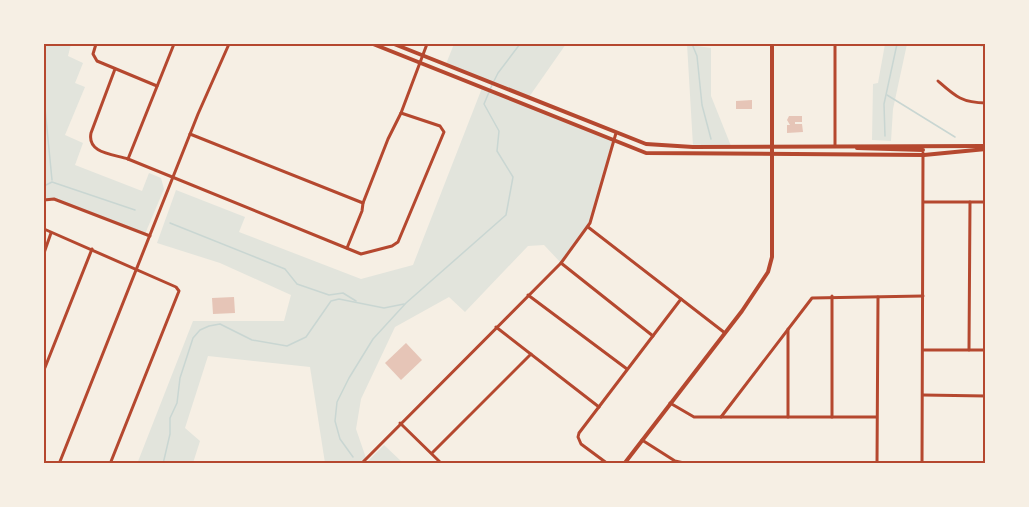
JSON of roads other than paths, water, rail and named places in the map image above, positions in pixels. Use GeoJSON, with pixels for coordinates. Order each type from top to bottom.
{"type":"FeatureCollection","features":[{"type":"Feature","properties":{"kind":"main road"},"geometry":{"type":"LineString","coordinates":[[373,44],[646,153],[771,155],[986,148]]}},
{"type":"Feature","properties":{"kind":"main road"},"geometry":{"type":"LineString","coordinates":[[394,44],[646,144],[662,146],[841,146],[879,150],[986,148]]}},
{"type":"Feature","properties":{"kind":"main road"},"geometry":{"type":"LineString","coordinates":[[624,464],[725,333],[768,272],[772,257],[772,44]]}},
{"type":"Feature","properties":{"kind":"street"},"geometry":{"type":"LineString","coordinates":[[96,44],[94,59],[157,86]]}},
{"type":"Feature","properties":{"kind":"street"},"geometry":{"type":"LineString","coordinates":[[128,159],[174,44]]}},
{"type":"Feature","properties":{"kind":"street"},"geometry":{"type":"LineString","coordinates":[[59,464],[172,178],[229,44]]}},
{"type":"Feature","properties":{"kind":"street"},"geometry":{"type":"LineString","coordinates":[[347,249],[427,44]]}},
{"type":"Feature","properties":{"kind":"street"},"geometry":{"type":"LineString","coordinates":[[834,146],[835,44]]}},
{"type":"Feature","properties":{"kind":"street"},"geometry":{"type":"LineString","coordinates":[[115,69],[92,129],[90,141],[92,146],[364,254],[398,242],[444,132],[440,126],[401,113]]}},
{"type":"Feature","properties":{"kind":"street"},"geometry":{"type":"LineString","coordinates":[[938,81],[960,99],[973,103],[986,103]]}},
{"type":"Feature","properties":{"kind":"street"},"geometry":{"type":"LineString","coordinates":[[361,464],[561,263],[588,227],[616,133]]}},
{"type":"Feature","properties":{"kind":"street"},"geometry":{"type":"LineString","coordinates":[[190,134],[363,204]]}},
{"type":"Feature","properties":{"kind":"street"},"geometry":{"type":"LineString","coordinates":[[642,440],[679,462],[922,463],[923,150]]}},
{"type":"Feature","properties":{"kind":"street"},"geometry":{"type":"LineString","coordinates":[[44,200],[54,199],[150,236]]}},
{"type":"Feature","properties":{"kind":"street"},"geometry":{"type":"LineString","coordinates":[[923,202],[986,202]]}},
{"type":"Feature","properties":{"kind":"street"},"geometry":{"type":"LineString","coordinates":[[969,350],[970,202]]}},
{"type":"Feature","properties":{"kind":"street"},"geometry":{"type":"LineString","coordinates":[[588,227],[725,333]]}},
{"type":"Feature","properties":{"kind":"street"},"geometry":{"type":"LineString","coordinates":[[44,229],[137,268],[176,287],[179,291],[110,464]]}},
{"type":"Feature","properties":{"kind":"street"},"geometry":{"type":"LineString","coordinates":[[44,253],[51,232]]}},
{"type":"Feature","properties":{"kind":"street"},"geometry":{"type":"LineString","coordinates":[[44,370],[92,249]]}},
{"type":"Feature","properties":{"kind":"street"},"geometry":{"type":"LineString","coordinates":[[561,263],[653,336]]}},
{"type":"Feature","properties":{"kind":"street"},"geometry":{"type":"LineString","coordinates":[[528,296],[627,369]]}},
{"type":"Feature","properties":{"kind":"street"},"geometry":{"type":"LineString","coordinates":[[832,296],[832,417]]}},
{"type":"Feature","properties":{"kind":"street"},"geometry":{"type":"LineString","coordinates":[[721,417],[812,298],[923,296]]}},
{"type":"Feature","properties":{"kind":"street"},"geometry":{"type":"LineString","coordinates":[[876,463],[878,297]]}},
{"type":"Feature","properties":{"kind":"street"},"geometry":{"type":"LineString","coordinates":[[608,464],[581,444],[578,437],[580,430],[681,299]]}},
{"type":"Feature","properties":{"kind":"street"},"geometry":{"type":"LineString","coordinates":[[496,327],[599,407]]}},
{"type":"Feature","properties":{"kind":"street"},"geometry":{"type":"LineString","coordinates":[[788,327],[788,417]]}},
{"type":"Feature","properties":{"kind":"street"},"geometry":{"type":"LineString","coordinates":[[923,350],[986,350]]}},
{"type":"Feature","properties":{"kind":"street"},"geometry":{"type":"LineString","coordinates":[[432,453],[531,354]]}},
{"type":"Feature","properties":{"kind":"street"},"geometry":{"type":"LineString","coordinates":[[923,395],[986,396]]}},
{"type":"Feature","properties":{"kind":"street"},"geometry":{"type":"LineString","coordinates":[[670,403],[692,417],[876,417]]}},
{"type":"Feature","properties":{"kind":"street"},"geometry":{"type":"LineString","coordinates":[[400,423],[442,464]]}},
{"type":"Feature","properties":{"kind":"waterway"},"geometry":{"type":"LineString","coordinates":[[494,81],[520,44]]}},
{"type":"Feature","properties":{"kind":"waterway"},"geometry":{"type":"LineString","coordinates":[[692,44],[697,56],[702,105],[711,139]]}},
{"type":"Feature","properties":{"kind":"waterway"},"geometry":{"type":"LineString","coordinates":[[885,136],[884,104],[897,44]]}},
{"type":"Feature","properties":{"kind":"waterway"},"geometry":{"type":"LineString","coordinates":[[977,44],[982,46]]}},
{"type":"Feature","properties":{"kind":"waterway"},"geometry":{"type":"LineString","coordinates":[[353,457],[340,439],[335,421],[337,402],[373,339],[406,303],[506,215],[513,177],[497,151],[499,131],[484,104],[492,85]]}},
{"type":"Feature","properties":{"kind":"waterway"},"geometry":{"type":"LineString","coordinates":[[887,95],[955,137]]}},
{"type":"Feature","properties":{"kind":"waterway"},"geometry":{"type":"LineString","coordinates":[[44,98],[52,180]]}},
{"type":"Feature","properties":{"kind":"waterway"},"geometry":{"type":"LineString","coordinates":[[44,186],[52,182],[135,210]]}},
{"type":"Feature","properties":{"kind":"waterway"},"geometry":{"type":"LineString","coordinates":[[170,223],[285,269],[297,284],[329,295],[343,293],[356,301]]}},
{"type":"Feature","properties":{"kind":"waterway"},"geometry":{"type":"LineString","coordinates":[[163,464],[170,434],[170,418],[177,403],[180,378],[193,338],[200,330],[220,324],[252,340],[287,346],[306,337],[331,301],[339,299],[384,308],[404,304]]}}]}
